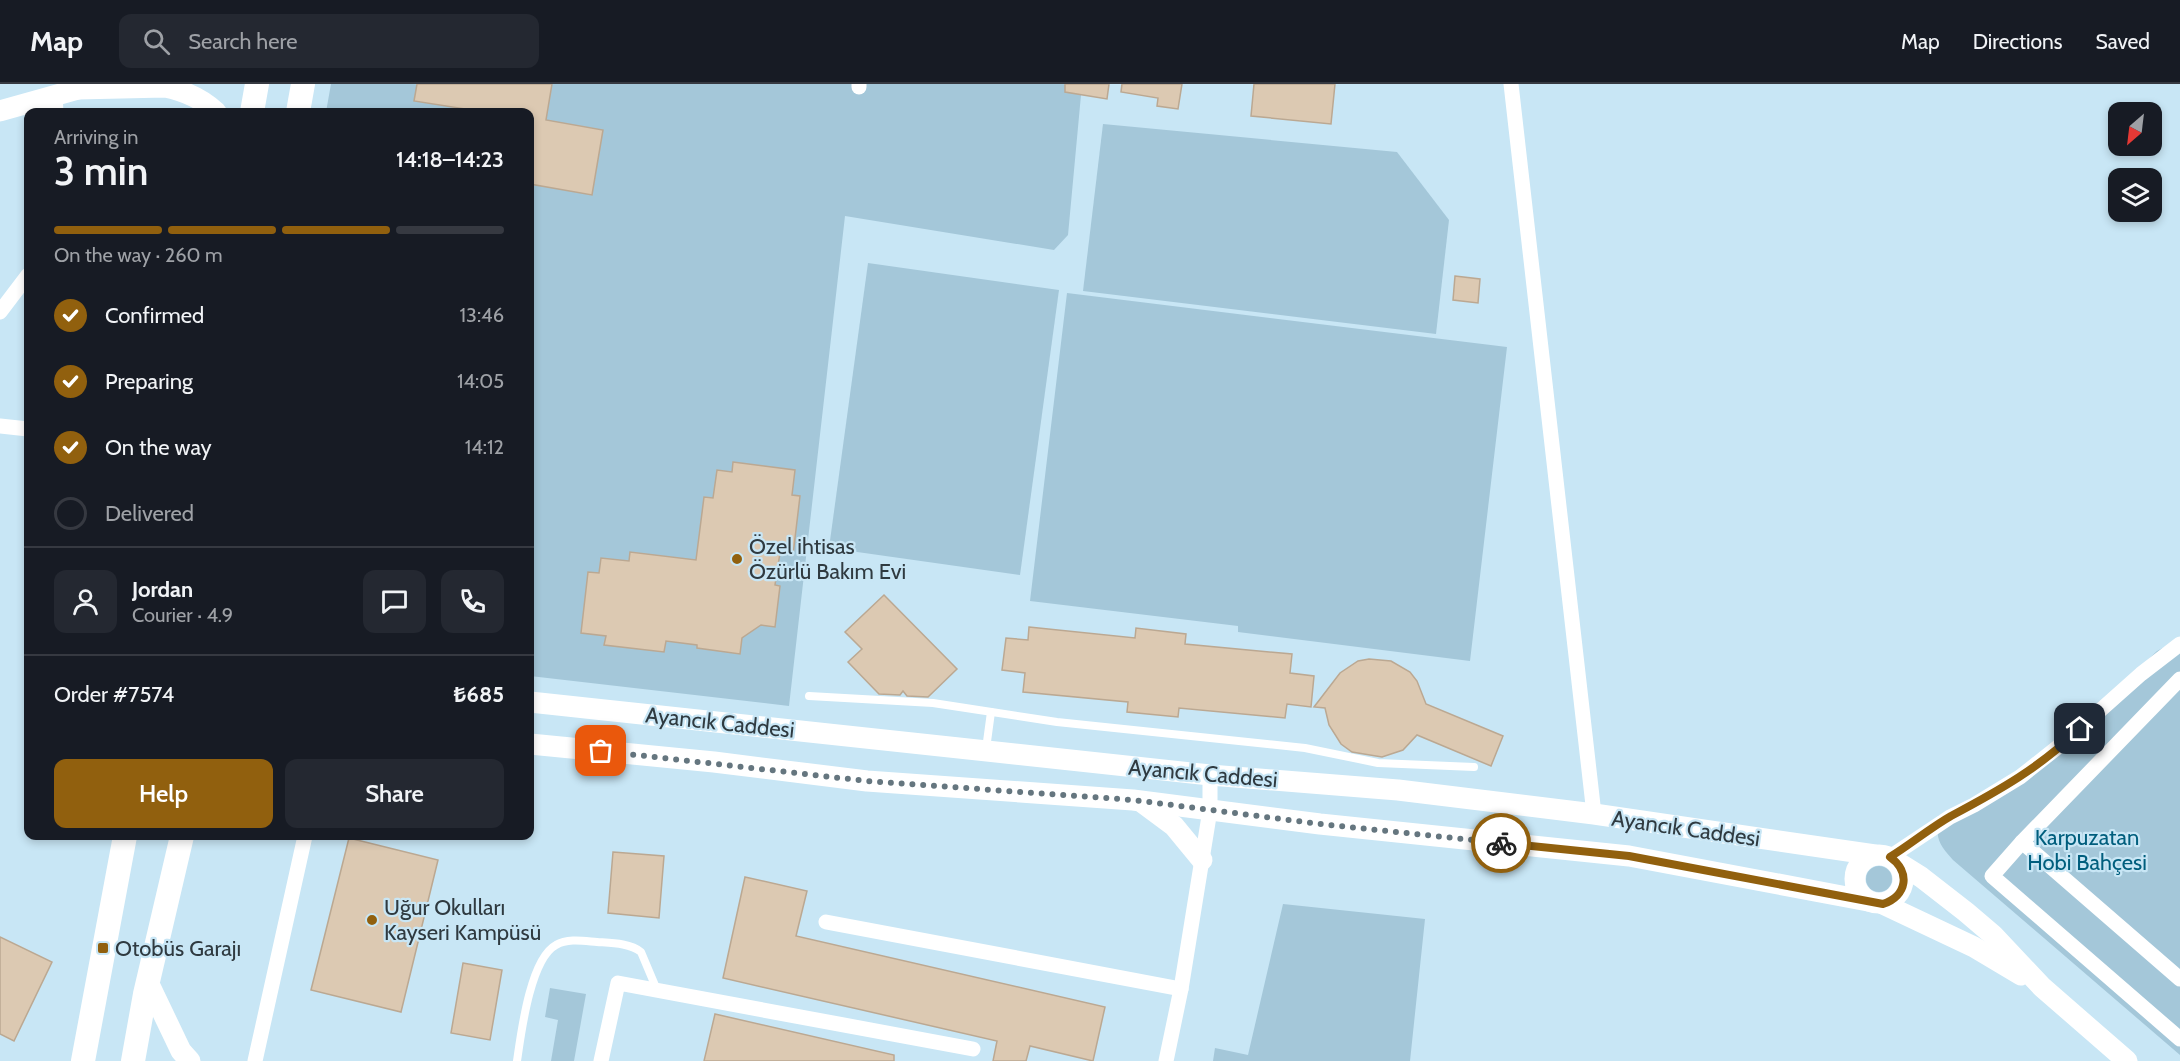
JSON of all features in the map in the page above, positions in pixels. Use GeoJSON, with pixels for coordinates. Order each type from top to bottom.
{"type":"FeatureCollection","features":[{"type":"Feature","properties":{"kind":"main road"},"geometry":{"type":"LineString","coordinates":[[253,108],[257,84]]}},
{"type":"Feature","properties":{"kind":"main road"},"geometry":{"type":"LineString","coordinates":[[299,108],[303,84]]}},
{"type":"Feature","properties":{"kind":"main road"},"geometry":{"type":"LineString","coordinates":[[83,1061],[124,840]]}},
{"type":"Feature","properties":{"kind":"main road"},"geometry":{"type":"LineString","coordinates":[[139,1058],[148,982],[181,840]]}},
{"type":"Feature","properties":{"kind":"street"},"geometry":{"type":"LineString","coordinates":[[1511,84],[1594,814]]}},
{"type":"Feature","properties":{"kind":"street"},"geometry":{"type":"LineString","coordinates":[[0,111],[56,104],[83,86],[165,87],[196,96],[211,108]]}},
{"type":"Feature","properties":{"kind":"street"},"geometry":{"type":"LineString","coordinates":[[0,312],[24,280]]}},
{"type":"Feature","properties":{"kind":"street"},"geometry":{"type":"LineString","coordinates":[[0,426],[24,429]]}},
{"type":"Feature","properties":{"kind":"street"},"geometry":{"type":"LineString","coordinates":[[1887,858],[1904,875],[1902,890],[1891,901],[1876,903],[1858,891],[1855,876],[1862,862],[1887,858],[1950,817],[1998,792],[2020,777],[2068,739],[2141,674],[2180,644]]}},
{"type":"Feature","properties":{"kind":"street"},"geometry":{"type":"LineString","coordinates":[[2180,679],[1992,876],[2180,1039]]}},
{"type":"Feature","properties":{"kind":"street","name":"Ayancık Caddesi"},"geometry":{"type":"LineString","coordinates":[[534,702],[1210,775],[1398,790],[1594,814],[1887,858],[1921,877],[1966,912],[2001,943],[2042,987],[2127,1061]]}},
{"type":"Feature","properties":{"kind":"street","name":"Ayancık Caddesi"},"geometry":{"type":"LineString","coordinates":[[534,744],[714,762],[867,781],[1141,801],[1320,824],[1629,856],[1876,903],[1974,947],[2042,987]]}},
{"type":"Feature","properties":{"kind":"street"},"geometry":{"type":"LineString","coordinates":[[1166,1061],[1181,988],[1210,810],[1210,775]]}},
{"type":"Feature","properties":{"kind":"street"},"geometry":{"type":"LineString","coordinates":[[1141,801],[1174,826],[1202,860]]}},
{"type":"Feature","properties":{"kind":"street"},"geometry":{"type":"LineString","coordinates":[[255,1061],[304,840]]}},
{"type":"Feature","properties":{"kind":"street"},"geometry":{"type":"LineString","coordinates":[[2022,842],[2180,979]]}},
{"type":"Feature","properties":{"kind":"street"},"geometry":{"type":"LineString","coordinates":[[826,922],[1181,988]]}},
{"type":"Feature","properties":{"kind":"street"},"geometry":{"type":"LineString","coordinates":[[148,982],[181,1051],[190,1061]]}},
{"type":"Feature","properties":{"kind":"street"},"geometry":{"type":"LineString","coordinates":[[602,1061],[618,983],[974,1049]]}},
{"type":"Feature","properties":{"kind":"lane"},"geometry":{"type":"LineString","coordinates":[[809,696],[933,703],[1104,728],[1305,748],[1378,763],[1474,767]]}},
{"type":"Feature","properties":{"kind":"lane"},"geometry":{"type":"LineString","coordinates":[[985,751],[991,712]]}},
{"type":"Feature","properties":{"kind":"lane"},"geometry":{"type":"LineString","coordinates":[[517,1061],[525,1009],[534,980],[542,959],[553,946],[561,942],[576,940],[637,948],[642,952],[657,990]]}},
{"type":"Feature","properties":{"kind":"green space"},"geometry":{"type":"Polygon","coordinates":[[[331,84],[1072,84],[1081,95],[1068,235],[1054,250],[845,216],[789,706],[534,676],[534,108],[327,108],[331,84]]]}},
{"type":"Feature","properties":{"kind":"green space"},"geometry":{"type":"Polygon","coordinates":[[[1103,124],[1397,152],[1449,220],[1436,334],[1083,291],[1103,124]]]}},
{"type":"Feature","properties":{"kind":"green space"},"geometry":{"type":"Polygon","coordinates":[[[868,263],[1059,290],[1020,575],[829,548],[868,263]]]}},
{"type":"Feature","properties":{"kind":"green space"},"geometry":{"type":"Polygon","coordinates":[[[1067,293],[1507,347],[1470,661],[1238,632],[1238,626],[1030,601],[1067,293]]]}},
{"type":"Feature","properties":{"kind":"green space","name":"Karpuzatan Hobi Bahçesi"},"geometry":{"type":"Polygon","coordinates":[[[2180,639],[2180,1055],[1953,860],[1941,845],[1937,830],[1938,816],[2017,786],[2157,651],[2180,639]]]}},
{"type":"Feature","properties":{"kind":"green space"},"geometry":{"type":"Polygon","coordinates":[[[1879,866],[1888,870],[1892,879],[1888,888],[1879,892],[1870,888],[1866,879],[1870,870],[1879,866]]]}},
{"type":"Feature","properties":{"kind":"green space"},"geometry":{"type":"Polygon","coordinates":[[[1283,904],[1425,919],[1410,1061],[1213,1061],[1215,1048],[1248,1055],[1283,904]]]}},
{"type":"Feature","properties":{"kind":"green space"},"geometry":{"type":"Polygon","coordinates":[[[550,988],[586,994],[574,1061],[551,1061],[558,1020],[545,1017],[550,988]]]}},
{"type":"Feature","properties":{"kind":"building"},"geometry":{"type":"Polygon","coordinates":[[[417,84],[552,84],[546,120],[603,130],[592,195],[534,185],[534,108],[459,108],[414,101],[417,84]]]}},
{"type":"Feature","properties":{"kind":"building"},"geometry":{"type":"Polygon","coordinates":[[[1065,84],[1109,84],[1107,99],[1065,92],[1065,84]]]}},
{"type":"Feature","properties":{"kind":"building"},"geometry":{"type":"Polygon","coordinates":[[[1122,84],[1182,84],[1178,109],[1157,106],[1158,98],[1121,92],[1122,84]]]}},
{"type":"Feature","properties":{"kind":"building"},"geometry":{"type":"Polygon","coordinates":[[[1254,84],[1335,84],[1331,124],[1251,116],[1254,84]]]}},
{"type":"Feature","properties":{"kind":"building"},"geometry":{"type":"Polygon","coordinates":[[[1455,276],[1480,279],[1478,303],[1453,300],[1455,276]]]}},
{"type":"Feature","properties":{"kind":"building","name":"Özel ihtisas Özürlü Bakım Evi"},"geometry":{"type":"Polygon","coordinates":[[[733,462],[795,470],[792,495],[800,496],[793,555],[780,553],[775,585],[780,586],[775,627],[761,625],[742,638],[740,654],[666,641],[664,652],[604,645],[606,636],[581,633],[588,572],[599,573],[601,558],[629,561],[630,552],[696,560],[704,497],[713,498],[717,470],[732,472],[733,462]]]}},
{"type":"Feature","properties":{"kind":"building"},"geometry":{"type":"Polygon","coordinates":[[[884,595],[957,669],[928,697],[907,696],[903,691],[900,695],[879,694],[848,662],[862,649],[845,632],[884,595]]]}},
{"type":"Feature","properties":{"kind":"building"},"geometry":{"type":"Polygon","coordinates":[[[1029,627],[1135,638],[1136,628],[1186,634],[1185,644],[1292,654],[1290,673],[1314,676],[1311,707],[1287,704],[1285,718],[1179,708],[1178,717],[1127,712],[1128,702],[1023,692],[1025,673],[1002,670],[1006,638],[1028,640],[1029,627]]]}},
{"type":"Feature","properties":{"kind":"building"},"geometry":{"type":"Polygon","coordinates":[[[1369,659],[1391,661],[1410,672],[1417,681],[1426,704],[1503,736],[1491,766],[1417,735],[1403,750],[1382,757],[1352,752],[1341,744],[1329,725],[1325,708],[1314,707],[1340,673],[1358,661],[1369,659]]]}},
{"type":"Feature","properties":{"kind":"building"},"geometry":{"type":"Polygon","coordinates":[[[348,840],[357,840],[438,860],[401,1012],[311,990],[348,840]]]}},
{"type":"Feature","properties":{"kind":"building"},"geometry":{"type":"Polygon","coordinates":[[[613,852],[664,856],[659,918],[608,913],[613,852]]]}},
{"type":"Feature","properties":{"kind":"building"},"geometry":{"type":"Polygon","coordinates":[[[745,877],[807,891],[796,936],[1105,1007],[1093,1061],[1030,1046],[1026,1061],[993,1061],[997,1041],[723,978],[745,877]]]}},
{"type":"Feature","properties":{"kind":"building"},"geometry":{"type":"Polygon","coordinates":[[[0,937],[52,962],[14,1041],[0,1034],[0,937]]]}},
{"type":"Feature","properties":{"kind":"building"},"geometry":{"type":"Polygon","coordinates":[[[463,963],[502,970],[490,1040],[451,1033],[463,963]]]}},
{"type":"Feature","properties":{"kind":"building"},"geometry":{"type":"Polygon","coordinates":[[[715,1014],[894,1055],[894,1061],[704,1061],[715,1014]]]}},
{"type":"Feature","properties":{"kind":"way so far"},"geometry":{"type":"LineString","coordinates":[[601,751],[867,781],[1133,800],[1320,824],[1501,843]]}},
{"type":"Feature","properties":{"kind":"place","name":"Özel ihtisas Özürlü Bakım Evi"},"geometry":{"type":"Point","coordinates":[737,559]}},
{"type":"Feature","properties":{"kind":"place","name":"Uğur Okulları Kayseri Kampüsü"},"geometry":{"type":"Point","coordinates":[372,920]}},
{"type":"Feature","properties":{"kind":"place","name":"Otobüs Garajı"},"geometry":{"type":"Point","coordinates":[103,948]}},
{"type":"Feature","properties":{"kind":"route"},"geometry":{"type":"LineString","coordinates":[[1501,843],[1629,856],[1883,904],[1897,896],[1904,883],[1901,868],[1890,857],[1950,817],[1998,792],[2045,759],[2080,729]]}}]}
